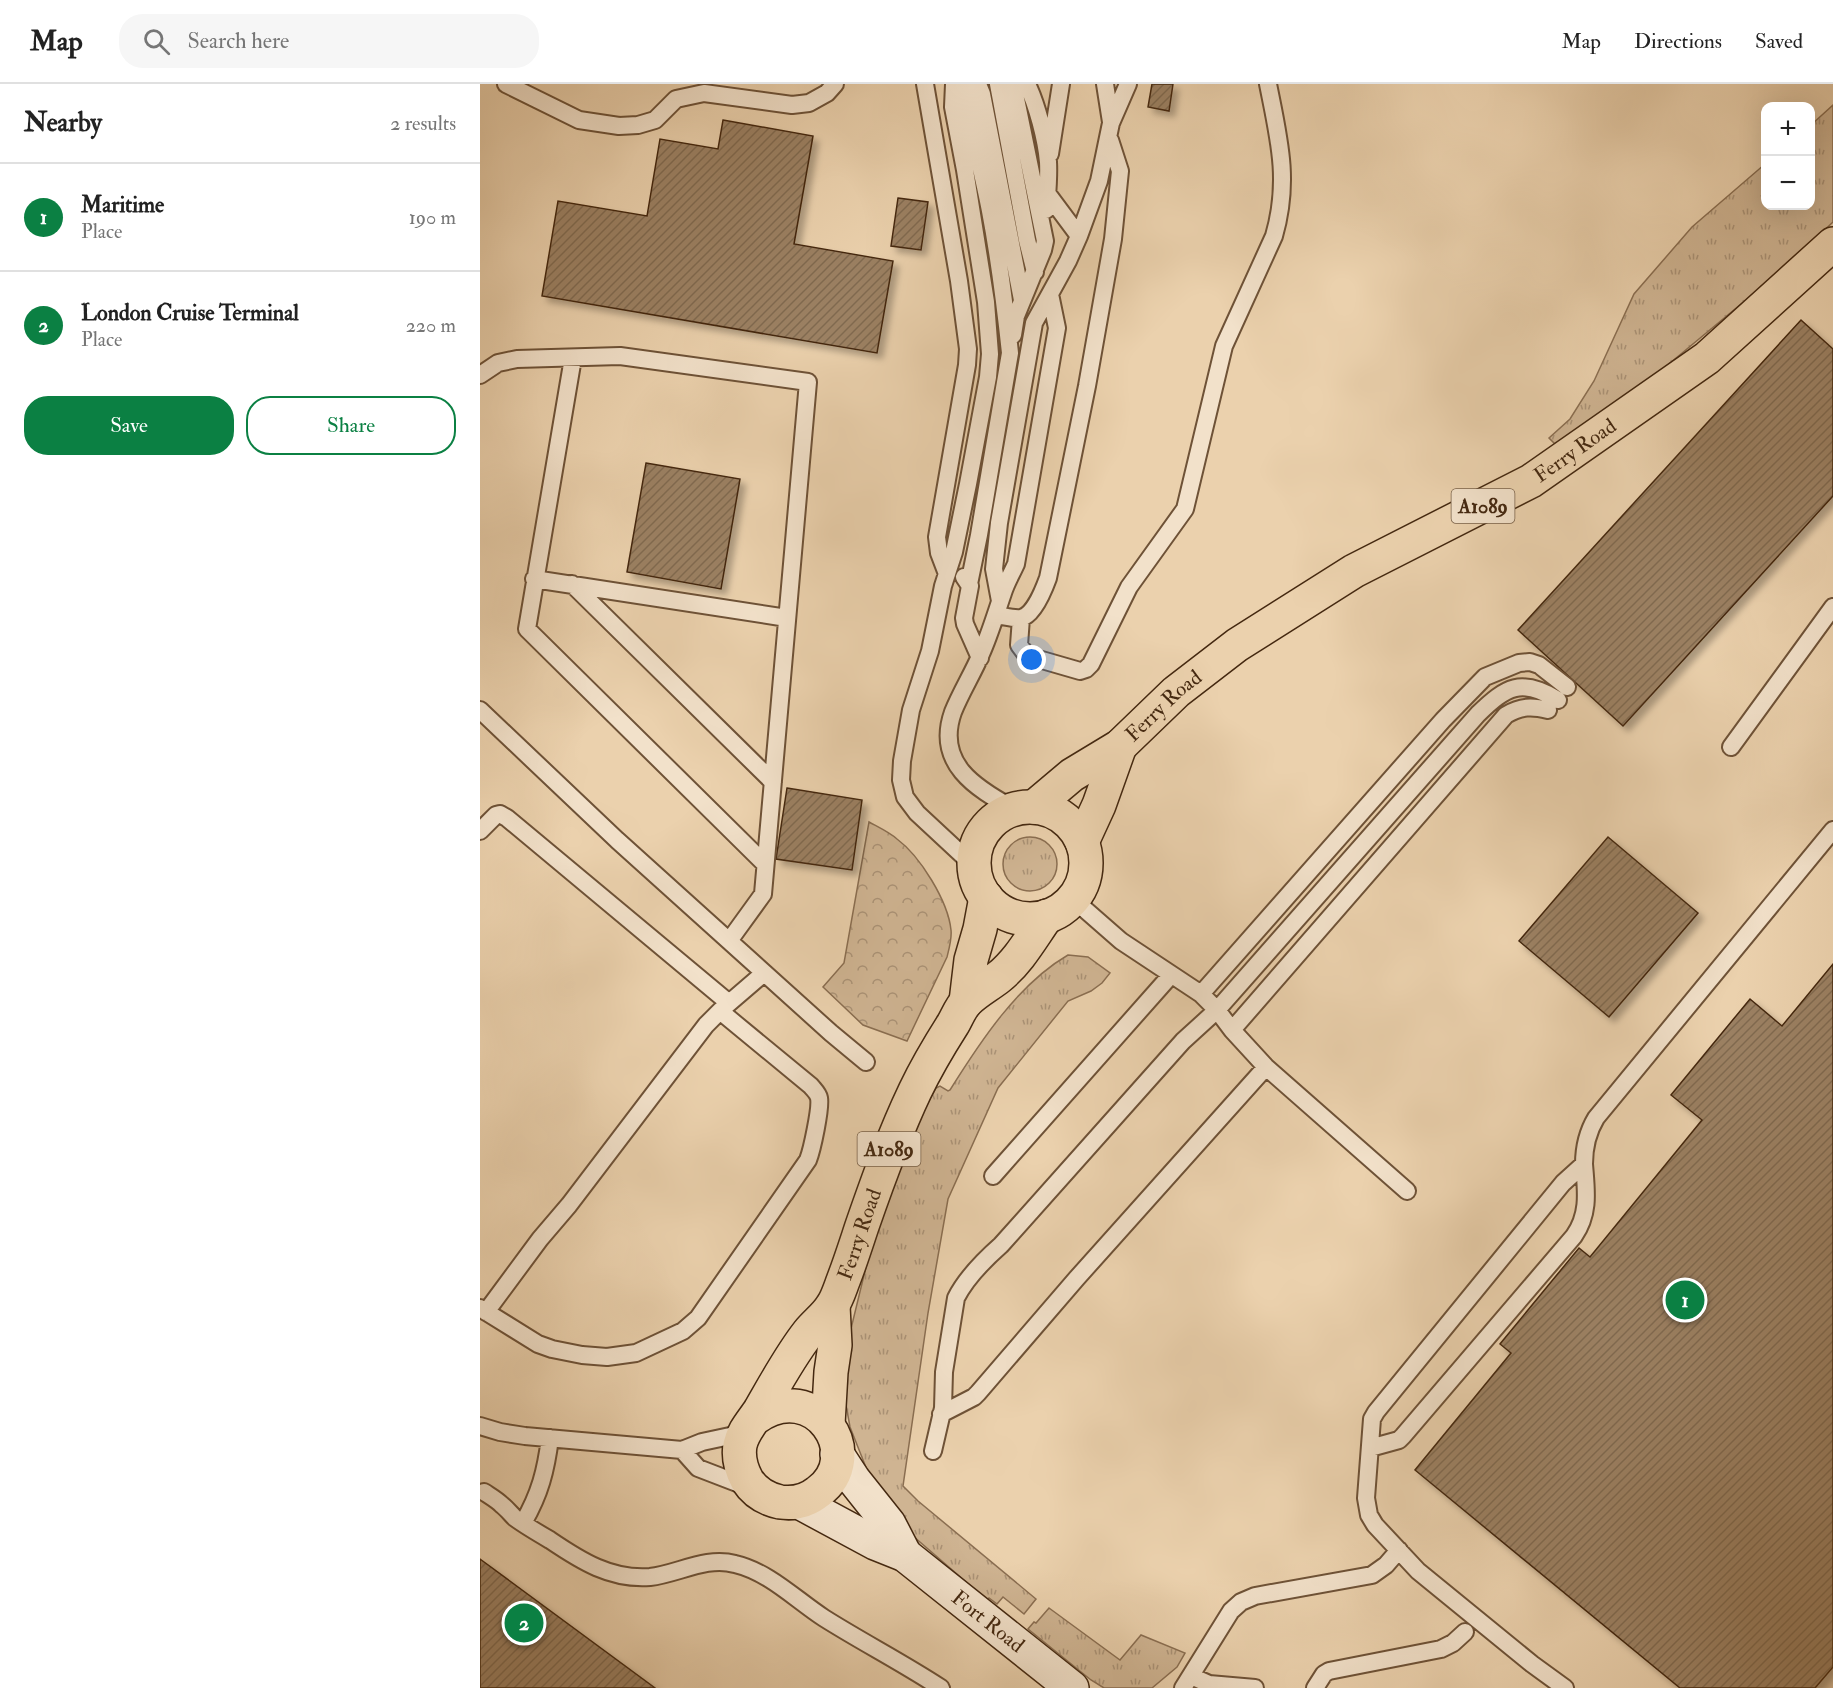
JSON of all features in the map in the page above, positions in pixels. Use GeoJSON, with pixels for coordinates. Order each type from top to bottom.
{"type":"FeatureCollection","features":[{"type":"Feature","properties":{"kind":"highway","name":"Ferry Road"},"geometry":{"type":"LineString","coordinates":[[1024,808],[1120,746],[1176,692],[1237,645],[1354,571],[1531,481],[1707,358],[1833,244]]}},
{"type":"Feature","properties":{"kind":"highway","name":"Ferry Road"},"geometry":{"type":"LineString","coordinates":[[1082,842],[1099,805],[1120,746]]}},
{"type":"Feature","properties":{"kind":"highway"},"geometry":{"type":"LineString","coordinates":[[1024,808],[1050,810],[1063,818],[1074,828],[1082,842],[1086,856],[1086,872],[1081,887],[1060,908],[1030,919],[1013,916],[998,909],[986,897],[978,882],[975,866],[976,848],[984,831],[997,818],[1024,808]]}},
{"type":"Feature","properties":{"kind":"highway","name":"Ferry Road"},"geometry":{"type":"LineString","coordinates":[[966,1002],[971,960],[986,897]]}},
{"type":"Feature","properties":{"kind":"highway","name":"Ferry Road"},"geometry":{"type":"LineString","coordinates":[[749,1426],[807,1334],[833,1306],[882,1167],[899,1126],[927,1068],[966,1002],[1001,975],[1060,908]]}},
{"type":"Feature","properties":{"kind":"highway","name":"Ferry Road"},"geometry":{"type":"LineString","coordinates":[[832,1439],[830,1381],[835,1345],[833,1306]]}},
{"type":"Feature","properties":{"kind":"highway"},"geometry":{"type":"LineString","coordinates":[[799,1406],[810,1410],[832,1439],[834,1470],[827,1484],[815,1495],[799,1502],[782,1502],[765,1497],[750,1484],[741,1465],[741,1443],[749,1426],[764,1411],[775,1407],[799,1406]]}},
{"type":"Feature","properties":{"kind":"street","name":"Fort Road"},"geometry":{"type":"LineString","coordinates":[[832,1439],[854,1480],[889,1524],[905,1555]]}},
{"type":"Feature","properties":{"kind":"street","name":"Fort Road"},"geometry":{"type":"LineString","coordinates":[[799,1502],[875,1543],[905,1555],[1072,1688]]}},
{"type":"Feature","properties":{"kind":"lane"},"geometry":{"type":"LineString","coordinates":[[506,84],[579,120],[619,126],[638,125],[655,120],[676,99],[691,95],[704,93],[792,105],[809,103],[827,93],[835,84]]}},
{"type":"Feature","properties":{"kind":"lane"},"geometry":{"type":"LineString","coordinates":[[925,84],[968,349],[938,526],[938,548],[949,567],[969,584]]}},
{"type":"Feature","properties":{"kind":"lane"},"geometry":{"type":"LineString","coordinates":[[954,84],[953,107],[986,302],[990,354],[969,484],[927,660],[911,710],[900,780],[905,797],[913,808],[975,866]]}},
{"type":"Feature","properties":{"kind":"lane"},"geometry":{"type":"LineString","coordinates":[[965,84],[967,105],[990,211],[1010,354]]}},
{"type":"Feature","properties":{"kind":"lane"},"geometry":{"type":"LineString","coordinates":[[978,84],[982,94],[1023,301]]}},
{"type":"Feature","properties":{"kind":"lane"},"geometry":{"type":"LineString","coordinates":[[998,84],[1035,272]]}},
{"type":"Feature","properties":{"kind":"lane"},"geometry":{"type":"LineString","coordinates":[[1013,84],[1045,241]]}},
{"type":"Feature","properties":{"kind":"lane"},"geometry":{"type":"LineString","coordinates":[[980,658],[965,624],[969,584],[1016,316],[1035,272],[1045,241],[1048,162],[1033,97],[1027,84]]}},
{"type":"Feature","properties":{"kind":"lane"},"geometry":{"type":"LineString","coordinates":[[1048,172],[1061,84]]}},
{"type":"Feature","properties":{"kind":"lane"},"geometry":{"type":"LineString","coordinates":[[998,609],[1021,618],[1026,616],[1041,595],[1048,578],[1113,244],[1120,171],[1110,129],[1105,84]]}},
{"type":"Feature","properties":{"kind":"lane"},"geometry":{"type":"LineString","coordinates":[[998,609],[994,569],[1000,517],[1034,323],[1078,240],[1099,181],[1110,129],[1128,84]]}},
{"type":"Feature","properties":{"kind":"lane"},"geometry":{"type":"LineString","coordinates":[[1021,618],[1019,645],[1026,655],[1080,671],[1086,669],[1094,658],[1129,587],[1185,508],[1224,346],[1278,223],[1284,174],[1268,84]]}},
{"type":"Feature","properties":{"kind":"lane"},"geometry":{"type":"LineString","coordinates":[[1047,193],[1078,240]]}},
{"type":"Feature","properties":{"kind":"lane"},"geometry":{"type":"LineString","coordinates":[[1024,808],[992,797],[974,784],[957,767],[949,746],[948,730],[952,714],[980,658],[1016,564],[1057,326],[1050,294]]}},
{"type":"Feature","properties":{"kind":"lane"},"geometry":{"type":"LineString","coordinates":[[480,375],[490,367],[507,360],[620,356],[808,382],[762,894],[729,941]]}},
{"type":"Feature","properties":{"kind":"lane"},"geometry":{"type":"LineString","coordinates":[[573,358],[527,629],[765,864]]}},
{"type":"Feature","properties":{"kind":"lane"},"geometry":{"type":"LineString","coordinates":[[534,579],[787,618]]}},
{"type":"Feature","properties":{"kind":"lane"},"geometry":{"type":"LineString","coordinates":[[572,584],[773,782]]}},
{"type":"Feature","properties":{"kind":"lane"},"geometry":{"type":"LineString","coordinates":[[1731,747],[1833,607]]}},
{"type":"Feature","properties":{"kind":"lane"},"geometry":{"type":"LineString","coordinates":[[1201,994],[1474,687],[1485,678],[1519,663],[1530,662],[1539,665],[1558,699]]}},
{"type":"Feature","properties":{"kind":"lane"},"geometry":{"type":"LineString","coordinates":[[933,1451],[941,1414],[944,1372],[956,1298],[961,1288],[1183,1041],[1217,1010],[1478,714],[1498,696],[1509,690],[1534,688],[1558,699]]}},
{"type":"Feature","properties":{"kind":"lane"},"geometry":{"type":"LineString","coordinates":[[1232,1030],[1506,715],[1519,707],[1537,707],[1558,699]]}},
{"type":"Feature","properties":{"kind":"lane"},"geometry":{"type":"LineString","coordinates":[[480,710],[555,783],[831,1034],[866,1062]]}},
{"type":"Feature","properties":{"kind":"lane"},"geometry":{"type":"LineString","coordinates":[[480,831],[495,815],[500,814],[507,818],[725,1007],[818,1094],[819,1104],[808,1160],[698,1318],[683,1331],[631,1354],[607,1357],[576,1355],[544,1346],[483,1310],[570,1205],[704,1028],[725,1007],[764,973]]}},
{"type":"Feature","properties":{"kind":"lane"},"geometry":{"type":"LineString","coordinates":[[1370,1448],[1399,1440],[1403,1436],[1577,1231],[1584,1219],[1587,1203],[1584,1164],[1586,1140],[1596,1118],[1833,830]]}},
{"type":"Feature","properties":{"kind":"lane"},"geometry":{"type":"LineString","coordinates":[[1060,908],[1121,941],[1201,994],[1266,1067],[1407,1191]]}},
{"type":"Feature","properties":{"kind":"lane"},"geometry":{"type":"LineString","coordinates":[[993,1176],[1171,975]]}},
{"type":"Feature","properties":{"kind":"lane"},"geometry":{"type":"LineString","coordinates":[[941,1414],[974,1398],[1077,1278],[1266,1067]]}},
{"type":"Feature","properties":{"kind":"lane"},"geometry":{"type":"LineString","coordinates":[[1565,1688],[1418,1571],[1379,1530],[1368,1511],[1366,1493],[1372,1419],[1376,1412],[1563,1183],[1584,1164]]}},
{"type":"Feature","properties":{"kind":"lane"},"geometry":{"type":"LineString","coordinates":[[480,1426],[513,1434],[682,1450],[749,1426]]}},
{"type":"Feature","properties":{"kind":"lane"},"geometry":{"type":"LineString","coordinates":[[523,1523],[544,1478],[550,1438]]}},
{"type":"Feature","properties":{"kind":"lane"},"geometry":{"type":"LineString","coordinates":[[682,1450],[698,1468],[757,1491]]}},
{"type":"Feature","properties":{"kind":"lane"},"geometry":{"type":"LineString","coordinates":[[484,1492],[513,1516],[580,1560],[617,1575],[650,1576],[711,1563],[733,1563],[749,1568],[772,1581],[827,1620],[941,1688]]}},
{"type":"Feature","properties":{"kind":"lane"},"geometry":{"type":"LineString","coordinates":[[1256,1688],[1187,1682],[1233,1608],[1255,1596],[1372,1575],[1399,1550]]}},
{"type":"Feature","properties":{"kind":"lane"},"geometry":{"type":"LineString","coordinates":[[1315,1688],[1324,1674],[1329,1671],[1441,1649],[1453,1643],[1465,1632]]}},
{"type":"Feature","properties":{"kind":"green space"},"geometry":{"type":"Polygon","coordinates":[[[1833,105],[1833,222],[1781,271],[1652,378],[1555,444],[1549,438],[1570,419],[1594,381],[1634,294],[1692,227],[1761,167],[1761,210],[1815,210],[1815,121],[1833,105]]]}},
{"type":"Feature","properties":{"kind":"green space"},"geometry":{"type":"Polygon","coordinates":[[[869,822],[897,839],[915,856],[932,880],[949,918],[951,940],[947,957],[907,1041],[863,1025],[823,987],[844,963],[869,822]]]}},
{"type":"Feature","properties":{"kind":"green space"},"geometry":{"type":"Polygon","coordinates":[[[1025,837],[1035,837],[1045,841],[1053,849],[1057,864],[1053,879],[1045,887],[1035,891],[1025,891],[1015,887],[1007,879],[1003,869],[1003,859],[1007,849],[1015,841],[1025,837]]]}},
{"type":"Feature","properties":{"kind":"green space"},"geometry":{"type":"Polygon","coordinates":[[[1068,955],[1088,957],[1110,973],[1091,991],[1068,1001],[998,1088],[948,1199],[928,1313],[903,1486],[1036,1599],[1024,1614],[1003,1597],[997,1604],[989,1598],[987,1600],[913,1536],[867,1470],[850,1427],[844,1394],[847,1345],[866,1267],[885,1204],[920,1117],[936,1088],[940,1086],[950,1090],[1002,1015],[1033,982],[1068,955]]]}},
{"type":"Feature","properties":{"kind":"green space"},"geometry":{"type":"Polygon","coordinates":[[[1049,1608],[1120,1660],[1141,1635],[1185,1653],[1177,1667],[1152,1688],[1104,1688],[1028,1629],[1049,1608]]]}},
{"type":"Feature","properties":{"kind":"building"},"geometry":{"type":"Polygon","coordinates":[[[1152,84],[1173,84],[1169,111],[1148,107],[1152,84]]]}},
{"type":"Feature","properties":{"kind":"building"},"geometry":{"type":"Polygon","coordinates":[[[723,120],[813,136],[794,244],[893,261],[877,353],[542,296],[558,201],[647,216],[660,139],[718,149],[723,120]]]}},
{"type":"Feature","properties":{"kind":"building"},"geometry":{"type":"Polygon","coordinates":[[[898,198],[928,202],[921,250],[891,246],[898,198]]]}},
{"type":"Feature","properties":{"kind":"building"},"geometry":{"type":"Polygon","coordinates":[[[1801,320],[1833,349],[1833,496],[1623,726],[1518,630],[1801,320]]]}},
{"type":"Feature","properties":{"kind":"building"},"geometry":{"type":"Polygon","coordinates":[[[646,463],[740,479],[721,589],[627,572],[646,463]]]}},
{"type":"Feature","properties":{"kind":"building"},"geometry":{"type":"Polygon","coordinates":[[[787,788],[862,800],[852,870],[776,859],[787,788]]]}},
{"type":"Feature","properties":{"kind":"building"},"geometry":{"type":"Polygon","coordinates":[[[1608,837],[1698,913],[1609,1017],[1519,941],[1608,837]]]}},
{"type":"Feature","properties":{"kind":"building"},"geometry":{"type":"Polygon","coordinates":[[[1833,964],[1833,1667],[1815,1688],[1680,1688],[1415,1470],[1511,1353],[1500,1344],[1579,1248],[1590,1257],[1702,1120],[1671,1095],[1750,999],[1782,1026],[1833,964]]]}},
{"type":"Feature","properties":{"kind":"building"},"geometry":{"type":"Polygon","coordinates":[[[480,1559],[655,1688],[480,1688],[480,1559]]]}},
{"type":"Feature","properties":{"kind":"place","name":"Maritime"},"geometry":{"type":"Point","coordinates":[1685,1300]}},
{"type":"Feature","properties":{"kind":"place","name":"London Cruise Terminal"},"geometry":{"type":"Point","coordinates":[524,1623]}}]}
